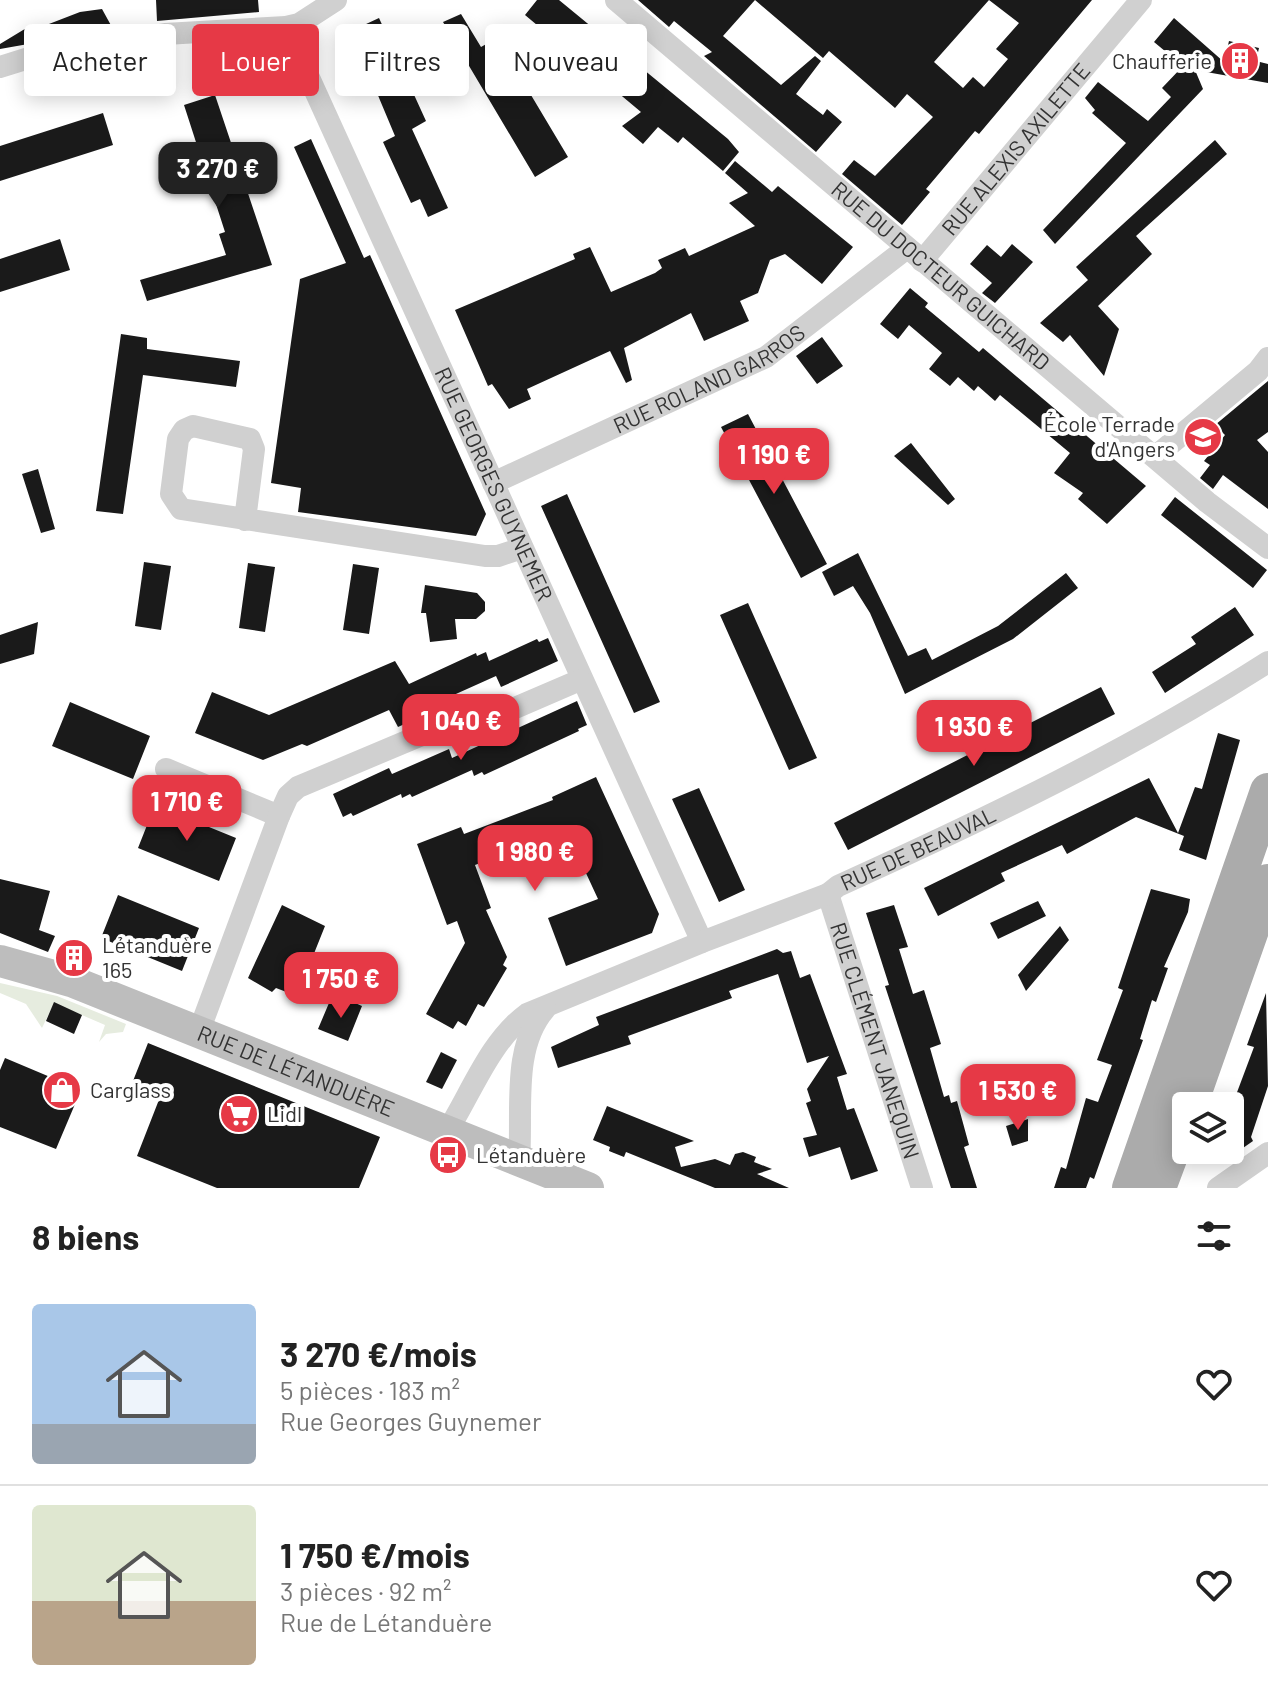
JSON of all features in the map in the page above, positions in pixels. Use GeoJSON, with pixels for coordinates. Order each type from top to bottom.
{"type":"FeatureCollection","features":[{"type":"Feature","properties":{"kind":"main road"},"geometry":{"type":"LineString","coordinates":[[1130,1188],[1268,791]]}},
{"type":"Feature","properties":{"kind":"main road"},"geometry":{"type":"LineString","coordinates":[[1194,1092],[1268,882]]}},
{"type":"Feature","properties":{"kind":"main road"},"geometry":{"type":"LineString","coordinates":[[1158,1188],[1172,1150]]}},
{"type":"Feature","properties":{"kind":"street"},"geometry":{"type":"LineString","coordinates":[[299,24],[336,0]]}},
{"type":"Feature","properties":{"kind":"street","name":"RUE DU DOCTEUR GUICHARD"},"geometry":{"type":"LineString","coordinates":[[616,0],[1207,502],[1268,548]]}},
{"type":"Feature","properties":{"kind":"street","name":"RUE ALEXIS AXILETTE"},"geometry":{"type":"LineString","coordinates":[[914,254],[1141,0]]}},
{"type":"Feature","properties":{"kind":"street"},"geometry":{"type":"LineString","coordinates":[[0,67],[32,57],[153,36],[192,33]]}},
{"type":"Feature","properties":{"kind":"street","name":"RUE GEORGES GUYNEMER"},"geometry":{"type":"LineString","coordinates":[[317,96],[580,680],[702,942]]}},
{"type":"Feature","properties":{"kind":"street","name":"RUE ROLAND GARROS"},"geometry":{"type":"LineString","coordinates":[[493,483],[766,357],[914,254]]}},
{"type":"Feature","properties":{"kind":"street"},"geometry":{"type":"LineString","coordinates":[[1156,456],[1258,371],[1268,358]]}},
{"type":"Feature","properties":{"kind":"street"},"geometry":{"type":"LineString","coordinates":[[245,520],[254,449],[250,439],[193,426],[184,430],[178,439],[173,500],[186,511],[245,520],[485,556],[522,548]]}},
{"type":"Feature","properties":{"kind":"street","name":"RUE DE BEAUVAL"},"geometry":{"type":"LineString","coordinates":[[446,1133],[510,1026],[551,1002],[828,894],[838,886],[977,823],[1070,775],[1217,695],[1268,662]]}},
{"type":"Feature","properties":{"kind":"street"},"geometry":{"type":"LineString","coordinates":[[198,1034],[288,796],[298,787],[443,726],[501,714],[580,680]]}},
{"type":"Feature","properties":{"kind":"street"},"geometry":{"type":"LineString","coordinates":[[166,769],[279,816]]}},
{"type":"Feature","properties":{"kind":"street","name":"RUE CLÉMENT JANEQUIN"},"geometry":{"type":"LineString","coordinates":[[828,894],[922,1188]]}},
{"type":"Feature","properties":{"kind":"street","name":"RUE DE LÉTANDUÈRE"},"geometry":{"type":"LineString","coordinates":[[0,961],[71,981],[588,1188]]}},
{"type":"Feature","properties":{"kind":"street"},"geometry":{"type":"LineString","coordinates":[[519,1161],[524,1048],[534,1023],[551,1002]]}},
{"type":"Feature","properties":{"kind":"street"},"geometry":{"type":"LineString","coordinates":[[1218,1188],[1268,1153]]}},
{"type":"Feature","properties":{"kind":"shaded area"},"geometry":{"type":"Polygon","coordinates":[[[0,983],[57,996],[126,1024],[123,1032],[106,1034],[99,1042],[105,1025],[54,1003],[42,1028],[26,1004],[0,993],[0,983]]]}},
{"type":"Feature","properties":{"kind":"building"},"geometry":{"type":"Polygon","coordinates":[[[156,0],[258,0],[259,12],[157,21],[156,0]]]}},
{"type":"Feature","properties":{"kind":"building"},"geometry":{"type":"Polygon","coordinates":[[[537,0],[559,0],[588,24],[536,24],[525,15],[537,0]]]}},
{"type":"Feature","properties":{"kind":"building"},"geometry":{"type":"Polygon","coordinates":[[[638,0],[755,0],[723,36],[781,85],[815,56],[821,61],[796,94],[823,115],[827,109],[842,122],[816,152],[704,56],[712,52],[674,21],[669,27],[638,0]]]}},
{"type":"Feature","properties":{"kind":"building"},"geometry":{"type":"Polygon","coordinates":[[[755,0],[989,0],[1092,0],[979,134],[975,131],[926,189],[930,192],[902,225],[842,174],[854,160],[875,176],[933,117],[907,94],[895,108],[829,51],[823,58],[755,0]],[[989,0],[934,62],[963,88],[973,77],[984,87],[1008,59],[996,49],[1019,23],[989,0]]]}},
{"type":"Feature","properties":{"kind":"building"},"geometry":{"type":"Polygon","coordinates":[[[102,9],[110,24],[49,24],[80,12],[102,9]]]}},
{"type":"Feature","properties":{"kind":"building"},"geometry":{"type":"Polygon","coordinates":[[[461,14],[467,24],[444,24],[461,14]]]}},
{"type":"Feature","properties":{"kind":"building"},"geometry":{"type":"Polygon","coordinates":[[[379,18],[382,24],[366,24],[379,18]]]}},
{"type":"Feature","properties":{"kind":"building"},"geometry":{"type":"Polygon","coordinates":[[[1174,18],[1224,62],[1229,41],[1259,48],[1256,61],[1268,64],[1268,83],[1195,70],[1203,89],[1055,244],[1043,230],[1126,143],[1092,113],[1095,110],[1085,98],[1098,82],[1148,121],[1171,97],[1162,88],[1183,66],[1154,42],[1174,18]]]}},
{"type":"Feature","properties":{"kind":"building"},"geometry":{"type":"Polygon","coordinates":[[[469,27],[481,47],[485,45],[485,93],[469,66],[469,27]]]}},
{"type":"Feature","properties":{"kind":"building"},"geometry":{"type":"Polygon","coordinates":[[[24,29],[24,45],[0,49],[0,44],[24,29]]]}},
{"type":"Feature","properties":{"kind":"building"},"geometry":{"type":"Polygon","coordinates":[[[647,72],[728,139],[739,152],[723,171],[683,137],[678,143],[658,127],[643,144],[622,126],[641,112],[622,96],[647,96],[647,72]]]}},
{"type":"Feature","properties":{"kind":"building"},"geometry":{"type":"Polygon","coordinates":[[[215,96],[272,265],[147,301],[140,280],[226,255],[219,234],[225,232],[184,105],[215,96]]]}},
{"type":"Feature","properties":{"kind":"building"},"geometry":{"type":"Polygon","coordinates":[[[378,96],[415,96],[426,121],[412,129],[448,208],[428,217],[420,199],[411,203],[383,142],[395,136],[378,96]]]}},
{"type":"Feature","properties":{"kind":"building"},"geometry":{"type":"Polygon","coordinates":[[[487,96],[532,96],[568,157],[535,177],[487,96]]]}},
{"type":"Feature","properties":{"kind":"building"},"geometry":{"type":"Polygon","coordinates":[[[103,113],[113,145],[0,181],[0,146],[103,113]]]}},
{"type":"Feature","properties":{"kind":"building"},"geometry":{"type":"Polygon","coordinates":[[[311,139],[364,258],[370,255],[486,514],[476,536],[298,512],[301,488],[271,483],[300,279],[346,263],[294,147],[311,139]]]}},
{"type":"Feature","properties":{"kind":"building"},"geometry":{"type":"Polygon","coordinates":[[[1215,140],[1227,154],[1136,236],[1152,254],[1098,306],[1119,329],[1104,376],[1070,335],[1063,342],[1040,323],[1088,280],[1076,267],[1215,140]]]}},
{"type":"Feature","properties":{"kind":"building"},"geometry":{"type":"Polygon","coordinates":[[[735,161],[772,192],[778,186],[853,247],[822,284],[785,254],[770,260],[758,293],[740,301],[749,321],[704,341],[691,313],[624,348],[632,380],[626,383],[610,351],[527,389],[531,399],[509,409],[492,384],[488,386],[455,310],[575,259],[573,254],[590,247],[611,292],[655,273],[662,268],[658,260],[685,248],[689,256],[755,226],[729,203],[748,193],[725,173],[735,161]]]}},
{"type":"Feature","properties":{"kind":"building"},"geometry":{"type":"Polygon","coordinates":[[[60,239],[70,270],[0,292],[0,259],[60,239]]]}},
{"type":"Feature","properties":{"kind":"building"},"geometry":{"type":"Polygon","coordinates":[[[1012,244],[1033,262],[995,303],[982,293],[992,283],[970,264],[987,245],[1001,257],[1012,244]]]}},
{"type":"Feature","properties":{"kind":"building"},"geometry":{"type":"Polygon","coordinates":[[[910,288],[928,303],[925,307],[979,352],[983,348],[1146,486],[1107,524],[1078,499],[1083,493],[1054,473],[1070,453],[1000,395],[995,401],[978,386],[974,391],[958,377],[950,386],[929,369],[942,353],[909,325],[898,339],[880,324],[910,288]]]}},
{"type":"Feature","properties":{"kind":"building"},"geometry":{"type":"Polygon","coordinates":[[[121,334],[147,338],[147,349],[240,361],[236,387],[143,375],[123,514],[96,511],[121,334]]]}},
{"type":"Feature","properties":{"kind":"building"},"geometry":{"type":"Polygon","coordinates":[[[822,337],[843,366],[817,384],[796,356],[822,337]]]}},
{"type":"Feature","properties":{"kind":"building"},"geometry":{"type":"Polygon","coordinates":[[[1268,381],[1268,432],[1257,440],[1268,452],[1268,509],[1223,475],[1213,489],[1200,478],[1210,465],[1204,461],[1225,435],[1215,425],[1268,381]]]}},
{"type":"Feature","properties":{"kind":"building"},"geometry":{"type":"Polygon","coordinates":[[[748,414],[827,564],[801,578],[721,427],[748,414]]]}},
{"type":"Feature","properties":{"kind":"building"},"geometry":{"type":"Polygon","coordinates":[[[911,443],[955,499],[948,505],[894,456],[911,443]]]}},
{"type":"Feature","properties":{"kind":"building"},"geometry":{"type":"Polygon","coordinates":[[[38,469],[55,529],[41,533],[22,474],[38,469]]]}},
{"type":"Feature","properties":{"kind":"building"},"geometry":{"type":"Polygon","coordinates":[[[567,494],[660,702],[634,713],[541,506],[567,494]]]}},
{"type":"Feature","properties":{"kind":"building"},"geometry":{"type":"Polygon","coordinates":[[[1175,497],[1267,570],[1253,588],[1161,515],[1175,497]]]}},
{"type":"Feature","properties":{"kind":"building"},"geometry":{"type":"Polygon","coordinates":[[[858,553],[908,656],[926,648],[932,660],[998,626],[1066,573],[1078,588],[1013,639],[905,694],[870,613],[853,586],[834,596],[822,572],[858,553]]]}},
{"type":"Feature","properties":{"kind":"building"},"geometry":{"type":"Polygon","coordinates":[[[144,562],[171,566],[161,630],[135,626],[144,562]]]}},
{"type":"Feature","properties":{"kind":"building"},"geometry":{"type":"Polygon","coordinates":[[[248,563],[275,567],[265,632],[239,628],[248,563]]]}},
{"type":"Feature","properties":{"kind":"building"},"geometry":{"type":"Polygon","coordinates":[[[353,564],[379,568],[369,634],[343,630],[353,564]]]}},
{"type":"Feature","properties":{"kind":"building"},"geometry":{"type":"Polygon","coordinates":[[[425,585],[477,593],[485,602],[485,611],[476,619],[455,619],[457,639],[430,642],[426,613],[421,613],[425,585]]]}},
{"type":"Feature","properties":{"kind":"building"},"geometry":{"type":"Polygon","coordinates":[[[748,603],[817,758],[789,770],[720,615],[748,603]]]}},
{"type":"Feature","properties":{"kind":"building"},"geometry":{"type":"Polygon","coordinates":[[[1235,607],[1254,635],[1165,693],[1152,672],[1196,644],[1191,637],[1235,607]]]}},
{"type":"Feature","properties":{"kind":"building"},"geometry":{"type":"Polygon","coordinates":[[[38,622],[34,654],[0,664],[0,635],[38,622]]]}},
{"type":"Feature","properties":{"kind":"building"},"geometry":{"type":"Polygon","coordinates":[[[548,638],[558,661],[501,687],[496,676],[418,711],[420,717],[398,727],[389,710],[307,746],[302,744],[263,760],[195,733],[212,692],[269,715],[395,661],[409,684],[476,653],[477,656],[486,652],[489,661],[537,639],[539,642],[548,638]]]}},
{"type":"Feature","properties":{"kind":"building"},"geometry":{"type":"Polygon","coordinates":[[[1101,687],[1115,714],[848,850],[834,823],[1101,687]]]}},
{"type":"Feature","properties":{"kind":"building"},"geometry":{"type":"Polygon","coordinates":[[[577,701],[587,725],[579,731],[484,775],[482,772],[474,776],[472,770],[412,797],[410,794],[402,798],[401,794],[353,816],[351,813],[343,817],[333,794],[389,768],[392,774],[449,749],[452,758],[577,701]]]}},
{"type":"Feature","properties":{"kind":"building"},"geometry":{"type":"Polygon","coordinates":[[[70,702],[150,736],[133,779],[52,746],[70,702]]]}},
{"type":"Feature","properties":{"kind":"building"},"geometry":{"type":"Polygon","coordinates":[[[1218,733],[1240,740],[1206,860],[1179,850],[1184,836],[1136,817],[1067,854],[1062,845],[1001,873],[1005,881],[938,916],[924,888],[1149,778],[1178,833],[1195,787],[1202,789],[1218,733]]]}},
{"type":"Feature","properties":{"kind":"building"},"geometry":{"type":"Polygon","coordinates":[[[596,777],[659,914],[652,933],[566,966],[548,918],[598,899],[566,830],[475,865],[491,908],[486,910],[507,957],[503,965],[507,968],[484,1007],[478,1004],[466,1026],[458,1021],[453,1029],[426,1014],[465,943],[457,921],[447,925],[417,844],[461,827],[464,834],[553,800],[552,797],[596,777]]]}},
{"type":"Feature","properties":{"kind":"building"},"geometry":{"type":"Polygon","coordinates":[[[699,788],[745,890],[719,902],[672,799],[699,788]]]}},
{"type":"Feature","properties":{"kind":"building"},"geometry":{"type":"Polygon","coordinates":[[[155,805],[236,838],[219,881],[138,848],[155,805]]]}},
{"type":"Feature","properties":{"kind":"building"},"geometry":{"type":"Polygon","coordinates":[[[0,879],[50,891],[39,930],[55,936],[48,952],[0,933],[0,879]]]}},
{"type":"Feature","properties":{"kind":"building"},"geometry":{"type":"Polygon","coordinates":[[[1151,889],[1190,899],[1188,912],[1164,967],[1168,968],[1156,1002],[1152,1000],[1140,1039],[1143,1040],[1094,1179],[1090,1177],[1086,1188],[1054,1188],[1061,1167],[1066,1169],[1086,1098],[1098,1102],[1112,1065],[1097,1060],[1123,990],[1118,988],[1151,889]]]}},
{"type":"Feature","properties":{"kind":"building"},"geometry":{"type":"Polygon","coordinates":[[[118,895],[199,928],[182,971],[101,938],[118,895]]]}},
{"type":"Feature","properties":{"kind":"building"},"geometry":{"type":"Polygon","coordinates":[[[1038,901],[1046,916],[998,939],[990,923],[1038,901]]]}},
{"type":"Feature","properties":{"kind":"building"},"geometry":{"type":"Polygon","coordinates":[[[282,905],[325,926],[297,996],[276,988],[272,992],[248,978],[282,905]]]}},
{"type":"Feature","properties":{"kind":"building"},"geometry":{"type":"Polygon","coordinates":[[[894,905],[908,947],[899,949],[913,994],[924,990],[941,1044],[930,1048],[944,1097],[949,1095],[951,1103],[957,1101],[969,1145],[964,1147],[977,1188],[951,1188],[885,986],[889,985],[866,913],[894,905]]]}},
{"type":"Feature","properties":{"kind":"building"},"geometry":{"type":"Polygon","coordinates":[[[1060,926],[1069,940],[1026,991],[1018,975],[1060,926]]]}},
{"type":"Feature","properties":{"kind":"building"},"geometry":{"type":"Polygon","coordinates":[[[777,949],[783,953],[791,951],[800,978],[810,974],[847,1074],[837,1077],[847,1110],[854,1108],[878,1171],[851,1180],[840,1147],[809,1157],[803,1138],[817,1135],[806,1103],[811,1101],[807,1089],[829,1056],[807,1063],[778,974],[729,991],[732,998],[628,1036],[631,1044],[558,1068],[551,1047],[599,1025],[596,1017],[777,949]]]}},
{"type":"Feature","properties":{"kind":"building"},"geometry":{"type":"Polygon","coordinates":[[[1266,993],[1268,1086],[1251,1137],[1253,1141],[1244,1147],[1244,1092],[1237,1092],[1254,1047],[1247,1045],[1266,993]]]}},
{"type":"Feature","properties":{"kind":"building"},"geometry":{"type":"Polygon","coordinates":[[[346,999],[362,1006],[348,1041],[318,1029],[329,1003],[342,1008],[346,999]]]}},
{"type":"Feature","properties":{"kind":"building"},"geometry":{"type":"Polygon","coordinates":[[[54,1002],[82,1015],[74,1034],[46,1021],[54,1002]]]}},
{"type":"Feature","properties":{"kind":"building","name":"Lidl"},"geometry":{"type":"Polygon","coordinates":[[[148,1043],[380,1137],[359,1188],[217,1188],[137,1156],[162,1092],[133,1081],[148,1043]]]}},
{"type":"Feature","properties":{"kind":"building"},"geometry":{"type":"Polygon","coordinates":[[[441,1052],[457,1060],[442,1089],[426,1082],[441,1052]]]}},
{"type":"Feature","properties":{"kind":"building"},"geometry":{"type":"Polygon","coordinates":[[[5,1058],[81,1090],[56,1149],[0,1127],[0,1070],[5,1058]]]}},
{"type":"Feature","properties":{"kind":"building"},"geometry":{"type":"Polygon","coordinates":[[[607,1106],[694,1141],[675,1147],[681,1167],[715,1159],[730,1165],[735,1154],[743,1152],[756,1157],[754,1162],[772,1169],[757,1174],[789,1188],[715,1188],[626,1152],[624,1157],[609,1151],[610,1147],[593,1140],[607,1106]]]}},
{"type":"Feature","properties":{"kind":"building"},"geometry":{"type":"Polygon","coordinates":[[[1028,1119],[1028,1141],[1012,1146],[1006,1126],[1028,1119]]]}},
{"type":"Feature","properties":{"kind":"place","name":"Chaufferie"},"geometry":{"type":"Point","coordinates":[1240,61]}},
{"type":"Feature","properties":{"kind":"place","name":"École Terrade d'Angers"},"geometry":{"type":"Point","coordinates":[1203,437]}},
{"type":"Feature","properties":{"kind":"place","name":"Létanduère 165"},"geometry":{"type":"Point","coordinates":[74,958]}},
{"type":"Feature","properties":{"kind":"place","name":"Carglass"},"geometry":{"type":"Point","coordinates":[62,1090]}},
{"type":"Feature","properties":{"kind":"place","name":"Lidl"},"geometry":{"type":"Point","coordinates":[239,1114]}},
{"type":"Feature","properties":{"kind":"place","name":"Létanduère"},"geometry":{"type":"Point","coordinates":[448,1155]}}]}
